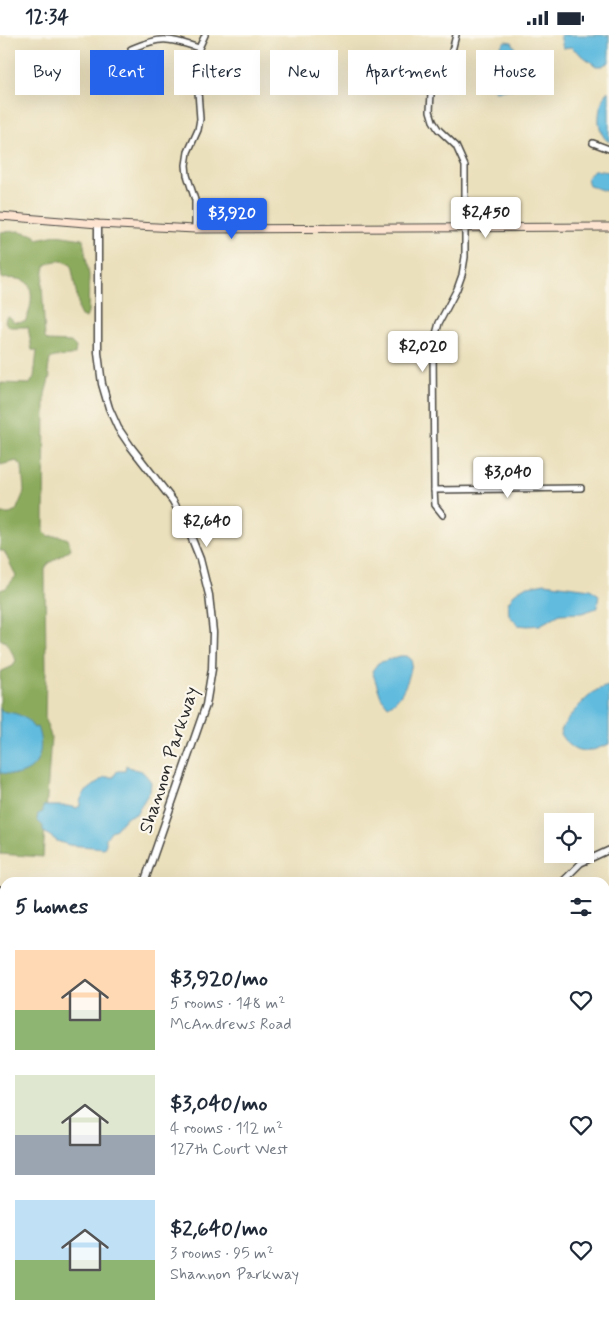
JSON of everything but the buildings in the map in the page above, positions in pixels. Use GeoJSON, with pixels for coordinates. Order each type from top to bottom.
{"type":"FeatureCollection","features":[{"type":"Feature","properties":{"kind":"main road"},"geometry":{"type":"LineString","coordinates":[[0,216],[195,229],[609,227]]}},
{"type":"Feature","properties":{"kind":"street"},"geometry":{"type":"LineString","coordinates":[[195,229],[195,200],[187,175],[186,165],[188,152],[198,130],[200,119],[196,64],[199,48],[205,35]]}},
{"type":"Feature","properties":{"kind":"street"},"geometry":{"type":"LineString","coordinates":[[443,515],[435,505],[434,490],[433,345],[439,323],[457,289],[462,275],[465,257],[466,166],[456,146],[438,129],[430,111],[431,93],[452,51],[456,35]]}},
{"type":"Feature","properties":{"kind":"street"},"geometry":{"type":"LineString","coordinates":[[131,49],[151,41],[163,39],[199,48]]}},
{"type":"Feature","properties":{"kind":"street"},"geometry":{"type":"LineString","coordinates":[[593,143],[609,149]]}},
{"type":"Feature","properties":{"kind":"street","name":"Shannon Parkway"},"geometry":{"type":"LineString","coordinates":[[98,224],[98,353],[102,384],[109,408],[118,428],[173,501],[188,529],[200,559],[209,595],[213,632],[212,669],[206,705],[146,877]]}},
{"type":"Feature","properties":{"kind":"street"},"geometry":{"type":"LineString","coordinates":[[434,490],[581,488]]}},
{"type":"Feature","properties":{"kind":"street"},"geometry":{"type":"LineString","coordinates":[[567,877],[582,863],[609,850]]}},
{"type":"Feature","properties":{"kind":"green space"},"geometry":{"type":"Polygon","coordinates":[[[19,231],[35,235],[37,239],[56,235],[83,239],[89,275],[88,313],[86,318],[81,316],[78,310],[71,264],[57,261],[45,266],[42,284],[45,338],[48,341],[71,342],[76,347],[75,354],[50,359],[48,371],[50,376],[45,394],[44,532],[48,536],[60,536],[68,539],[71,549],[48,564],[45,569],[45,720],[51,736],[43,857],[0,854],[0,672],[13,666],[16,660],[7,643],[0,639],[0,590],[6,588],[16,576],[4,551],[0,551],[0,514],[10,514],[16,511],[24,492],[22,466],[17,461],[0,465],[0,383],[30,384],[34,377],[37,351],[32,350],[28,327],[10,327],[5,322],[8,316],[15,322],[25,321],[30,307],[31,295],[29,285],[21,280],[2,279],[0,266],[0,232],[19,231]]]}},
{"type":"Feature","properties":{"kind":"water"},"geometry":{"type":"Polygon","coordinates":[[[560,35],[609,35],[609,62],[602,66],[596,66],[571,47],[563,48],[560,35]]]}},
{"type":"Feature","properties":{"kind":"water"},"geometry":{"type":"Polygon","coordinates":[[[505,41],[512,42],[517,50],[498,50],[505,41]]]}},
{"type":"Feature","properties":{"kind":"water"},"geometry":{"type":"Polygon","coordinates":[[[609,91],[609,142],[601,131],[599,117],[602,103],[609,91]]]}},
{"type":"Feature","properties":{"kind":"water"},"geometry":{"type":"Polygon","coordinates":[[[594,170],[609,172],[609,192],[589,186],[587,178],[594,170]]]}},
{"type":"Feature","properties":{"kind":"water"},"geometry":{"type":"Polygon","coordinates":[[[545,583],[590,589],[599,595],[597,608],[582,613],[560,614],[540,625],[518,625],[509,615],[508,603],[513,595],[523,587],[545,583]]]}},
{"type":"Feature","properties":{"kind":"water"},"geometry":{"type":"Polygon","coordinates":[[[400,656],[407,656],[412,660],[410,673],[398,698],[388,706],[381,697],[372,671],[378,663],[400,656]]]}},
{"type":"Feature","properties":{"kind":"water"},"geometry":{"type":"Polygon","coordinates":[[[609,686],[609,744],[593,750],[576,750],[560,734],[562,729],[570,716],[587,698],[597,690],[609,686]]]}},
{"type":"Feature","properties":{"kind":"water"},"geometry":{"type":"Polygon","coordinates":[[[0,708],[1,711],[23,717],[34,728],[37,727],[40,748],[37,761],[33,767],[20,774],[0,773],[0,708]]]}},
{"type":"Feature","properties":{"kind":"water"},"geometry":{"type":"Polygon","coordinates":[[[126,765],[144,773],[151,782],[150,791],[136,814],[126,817],[116,829],[111,831],[106,838],[104,848],[69,845],[57,841],[43,831],[43,826],[37,820],[38,814],[43,812],[43,806],[68,806],[76,808],[80,806],[84,793],[105,777],[114,777],[117,771],[125,771],[126,765]]]}}]}
